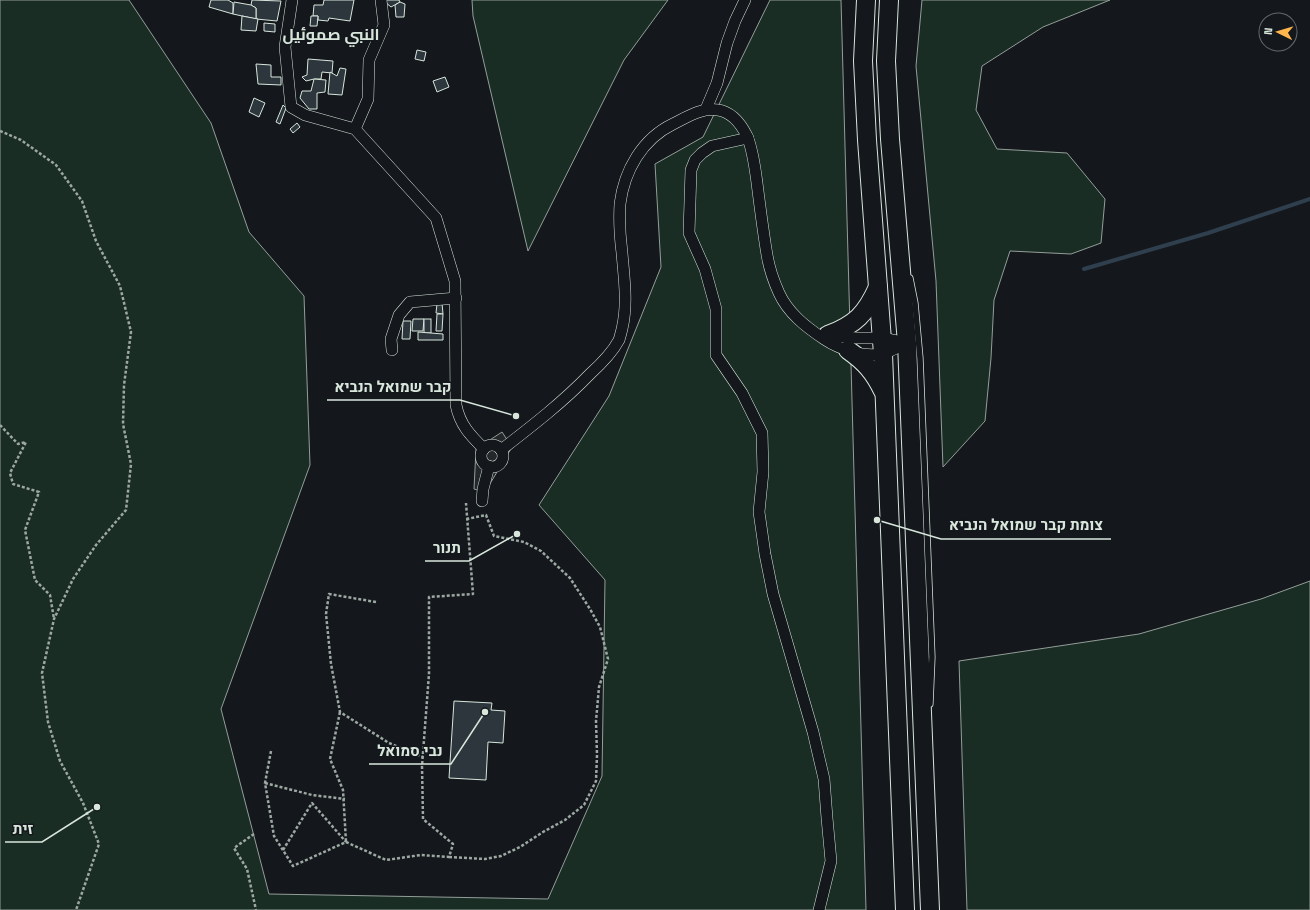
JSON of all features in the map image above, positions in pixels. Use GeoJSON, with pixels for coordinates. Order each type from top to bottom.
{"type":"FeatureCollection","features":[{"type":"Feature","properties":{"kind":"main road"},"geometry":{"type":"LineString","coordinates":[[866,0],[863,61],[867,140],[883,346],[906,910]]}},
{"type":"Feature","properties":{"kind":"main road"},"geometry":{"type":"LineString","coordinates":[[890,0],[886,61],[890,139],[907,343],[930,910]]}},
{"type":"Feature","properties":{"kind":"main road"},"geometry":{"type":"LineString","coordinates":[[820,333],[843,330],[854,322],[864,313],[872,301],[878,287]]}},
{"type":"Feature","properties":{"kind":"main road"},"geometry":{"type":"LineString","coordinates":[[848,350],[869,367],[878,379],[885,395]]}},
{"type":"Feature","properties":{"kind":"street"},"geometry":{"type":"LineString","coordinates":[[292,0],[285,48],[291,107],[305,115],[355,129],[436,218],[455,281],[456,405],[462,423],[468,432],[484,449]]}},
{"type":"Feature","properties":{"kind":"street"},"geometry":{"type":"LineString","coordinates":[[355,129],[368,99],[369,60],[384,24],[381,0]]}},
{"type":"Feature","properties":{"kind":"street"},"geometry":{"type":"LineString","coordinates":[[706,109],[718,83],[727,43],[745,0]]}},
{"type":"Feature","properties":{"kind":"street"},"geometry":{"type":"LineString","coordinates":[[501,450],[577,388],[605,359],[619,339],[624,322],[626,302],[621,247],[620,205],[623,187],[628,172],[647,142],[662,129],[693,113],[706,109],[728,113],[736,119],[748,138],[755,169],[767,257],[780,294],[787,307],[797,318],[820,333],[826,340],[848,350],[869,354],[883,346],[907,343]]}},
{"type":"Feature","properties":{"kind":"street"},"geometry":{"type":"LineString","coordinates":[[748,138],[712,146],[695,160],[691,170],[689,233],[705,269],[716,310],[716,355],[742,392],[762,433],[763,472],[759,512],[765,554],[773,594],[813,732],[824,779],[826,818],[831,860],[819,910]]}},
{"type":"Feature","properties":{"kind":"street"},"geometry":{"type":"LineString","coordinates":[[392,350],[391,339],[399,315],[410,302],[456,298]]}},
{"type":"Feature","properties":{"kind":"street"},"geometry":{"type":"LineString","coordinates":[[820,333],[857,338],[883,346]]}},
{"type":"Feature","properties":{"kind":"street"},"geometry":{"type":"LineString","coordinates":[[491,445],[497,446],[501,450],[503,455],[500,464],[495,467],[486,465],[482,459],[482,452],[484,449],[491,445]]}},
{"type":"Feature","properties":{"kind":"street"},"geometry":{"type":"LineString","coordinates":[[482,501],[483,489],[489,466]]}},
{"type":"Feature","properties":{"kind":"lane"},"geometry":{"type":"LineString","coordinates":[[898,235],[915,303],[920,358],[932,657],[929,712]]}},
{"type":"Feature","properties":{"kind":"lane"},"geometry":{"type":"LineString","coordinates":[[924,762],[929,719]]}},
{"type":"Feature","properties":{"kind":"path"},"geometry":{"type":"LineString","coordinates":[[0,131],[21,140],[56,165],[82,201],[96,241],[120,286],[131,332],[124,385],[123,424],[131,464],[126,510],[96,545],[73,579],[54,619],[42,673],[48,722],[60,761],[83,803],[99,844],[76,910]]}},
{"type":"Feature","properties":{"kind":"path"},"geometry":{"type":"LineString","coordinates":[[0,425],[18,444],[26,442],[10,473],[13,484],[39,492],[25,530],[35,580],[50,595],[54,619]]}},
{"type":"Feature","properties":{"kind":"path"},"geometry":{"type":"LineString","coordinates":[[449,857],[453,844],[423,819],[422,766],[430,674],[429,597],[473,594],[466,503]]}},
{"type":"Feature","properties":{"kind":"path"},"geometry":{"type":"LineString","coordinates":[[283,850],[312,803],[346,842],[386,860],[421,855],[485,859],[501,856],[520,847],[565,820],[584,805],[596,781],[596,721],[599,688],[608,659],[600,627],[570,578],[541,551],[524,542],[494,536],[486,516],[467,518]]}},
{"type":"Feature","properties":{"kind":"path"},"geometry":{"type":"LineString","coordinates":[[346,842],[345,799],[343,790],[330,758],[340,712],[331,664],[326,614],[329,594],[376,602]]}},
{"type":"Feature","properties":{"kind":"path"},"geometry":{"type":"LineString","coordinates":[[340,712],[389,743],[423,756]]}},
{"type":"Feature","properties":{"kind":"path"},"geometry":{"type":"LineString","coordinates":[[271,751],[265,783],[274,836],[293,866],[346,842]]}},
{"type":"Feature","properties":{"kind":"path"},"geometry":{"type":"LineString","coordinates":[[265,783],[312,795],[345,799]]}},
{"type":"Feature","properties":{"kind":"path"},"geometry":{"type":"LineString","coordinates":[[254,834],[234,848],[247,869],[256,910]]}},
{"type":"Feature","properties":{"kind":"green space"},"geometry":{"type":"Polygon","coordinates":[[[0,0],[129,0],[211,123],[249,232],[304,296],[310,465],[221,709],[269,894],[548,899],[602,776],[605,580],[539,505],[609,396],[661,267],[655,164],[703,137],[770,0],[841,0],[866,910],[0,910],[0,0]]]}},
{"type":"Feature","properties":{"kind":"green space"},"geometry":{"type":"Polygon","coordinates":[[[472,0],[668,0],[624,60],[528,251],[473,16],[472,0]]]}},
{"type":"Feature","properties":{"kind":"green space"},"geometry":{"type":"Polygon","coordinates":[[[922,0],[1110,0],[1043,27],[982,66],[976,110],[997,149],[1067,153],[1105,199],[1101,243],[1071,254],[1010,251],[994,300],[991,358],[985,421],[943,467],[936,281],[916,66],[922,0]]]}},
{"type":"Feature","properties":{"kind":"green space"},"geometry":{"type":"Polygon","coordinates":[[[1310,581],[1310,910],[967,910],[959,661],[1139,634],[1261,599],[1310,581]]]}},
{"type":"Feature","properties":{"kind":"shaded area"},"geometry":{"type":"Polygon","coordinates":[[[502,432],[512,447],[485,492],[474,489],[476,449],[502,432]]]}},
{"type":"Feature","properties":{"kind":"building"},"geometry":{"type":"Polygon","coordinates":[[[211,0],[228,0],[233,3],[233,14],[209,7],[211,0]]]}},
{"type":"Feature","properties":{"kind":"building"},"geometry":{"type":"Polygon","coordinates":[[[252,0],[281,1],[277,21],[256,19],[256,8],[251,5],[252,0]]]}},
{"type":"Feature","properties":{"kind":"building"},"geometry":{"type":"Polygon","coordinates":[[[324,0],[354,0],[350,21],[329,18],[328,21],[318,20],[318,16],[313,16],[314,5],[323,5],[324,0]]]}},
{"type":"Feature","properties":{"kind":"building"},"geometry":{"type":"Polygon","coordinates":[[[386,0],[399,0],[400,2],[391,7],[385,2],[386,0]]]}},
{"type":"Feature","properties":{"kind":"building"},"geometry":{"type":"Polygon","coordinates":[[[234,2],[251,5],[256,8],[256,19],[233,14],[234,2]]]}},
{"type":"Feature","properties":{"kind":"building"},"geometry":{"type":"Polygon","coordinates":[[[400,2],[405,4],[404,17],[396,17],[395,5],[400,2]]]}},
{"type":"Feature","properties":{"kind":"building"},"geometry":{"type":"Polygon","coordinates":[[[242,16],[258,19],[256,31],[241,30],[242,16]]]}},
{"type":"Feature","properties":{"kind":"building"},"geometry":{"type":"Polygon","coordinates":[[[311,16],[318,16],[317,26],[310,26],[311,16]]]}},
{"type":"Feature","properties":{"kind":"building"},"geometry":{"type":"Polygon","coordinates":[[[264,23],[275,24],[275,32],[264,31],[264,23]]]}},
{"type":"Feature","properties":{"kind":"building"},"geometry":{"type":"Polygon","coordinates":[[[417,50],[426,52],[424,61],[415,59],[417,50]]]}},
{"type":"Feature","properties":{"kind":"building"},"geometry":{"type":"Polygon","coordinates":[[[308,59],[333,61],[332,73],[322,72],[321,79],[306,81],[302,77],[307,75],[308,59]]]}},
{"type":"Feature","properties":{"kind":"building"},"geometry":{"type":"Polygon","coordinates":[[[256,64],[271,65],[271,77],[281,77],[281,85],[258,84],[256,64]]]}},
{"type":"Feature","properties":{"kind":"building"},"geometry":{"type":"Polygon","coordinates":[[[340,68],[346,69],[342,95],[328,94],[330,72],[337,76],[340,68]]]}},
{"type":"Feature","properties":{"kind":"building"},"geometry":{"type":"Polygon","coordinates":[[[445,77],[449,87],[437,92],[433,81],[445,77]]]}},
{"type":"Feature","properties":{"kind":"building"},"geometry":{"type":"Polygon","coordinates":[[[314,79],[326,80],[325,92],[317,93],[317,109],[309,109],[300,98],[302,91],[311,91],[314,79]]]}},
{"type":"Feature","properties":{"kind":"building"},"geometry":{"type":"Polygon","coordinates":[[[254,98],[265,103],[259,117],[249,112],[254,98]]]}},
{"type":"Feature","properties":{"kind":"building"},"geometry":{"type":"Polygon","coordinates":[[[283,105],[286,108],[280,124],[276,122],[283,105]]]}},
{"type":"Feature","properties":{"kind":"building"},"geometry":{"type":"Polygon","coordinates":[[[297,123],[300,127],[293,133],[290,129],[297,123]]]}},
{"type":"Feature","properties":{"kind":"building"},"geometry":{"type":"Polygon","coordinates":[[[442,303],[443,314],[436,313],[437,304],[442,303]]]}},
{"type":"Feature","properties":{"kind":"building"},"geometry":{"type":"Polygon","coordinates":[[[437,314],[443,314],[442,331],[436,331],[437,314]]]}},
{"type":"Feature","properties":{"kind":"building"},"geometry":{"type":"Polygon","coordinates":[[[413,319],[424,319],[423,331],[412,331],[413,319]]]}},
{"type":"Feature","properties":{"kind":"building"},"geometry":{"type":"Polygon","coordinates":[[[424,319],[431,319],[431,333],[424,333],[424,319]]]}},
{"type":"Feature","properties":{"kind":"building"},"geometry":{"type":"Polygon","coordinates":[[[403,321],[411,321],[410,339],[402,339],[403,321]]]}},
{"type":"Feature","properties":{"kind":"building"},"geometry":{"type":"Polygon","coordinates":[[[418,332],[443,334],[443,340],[418,340],[418,332]]]}},
{"type":"Feature","properties":{"kind":"building"},"geometry":{"type":"Polygon","coordinates":[[[454,701],[492,703],[491,710],[505,711],[503,743],[488,742],[486,780],[449,778],[454,701]]]}},
{"type":"Feature","properties":{"kind":"waterway"},"geometry":{"type":"LineString","coordinates":[[1084,269],[1208,233],[1310,199]]}},
{"type":"Feature","properties":{"kind":"place","name":"קבר שמואל הנביא"},"geometry":{"type":"Point","coordinates":[516,416]}},
{"type":"Feature","properties":{"kind":"place","name":"צומת קבר שמואל הנביא"},"geometry":{"type":"Point","coordinates":[877,520]}},
{"type":"Feature","properties":{"kind":"place","name":"תנור"},"geometry":{"type":"Point","coordinates":[517,534]}},
{"type":"Feature","properties":{"kind":"place","name":"נבי סמואל"},"geometry":{"type":"Point","coordinates":[485,712]}},
{"type":"Feature","properties":{"kind":"place","name":"זית"},"geometry":{"type":"Point","coordinates":[97,807]}},
{"type":"Feature","properties":{"kind":"district","name":"النبي صموئيل"},"geometry":{"type":"Point","coordinates":[331,34]}}]}
